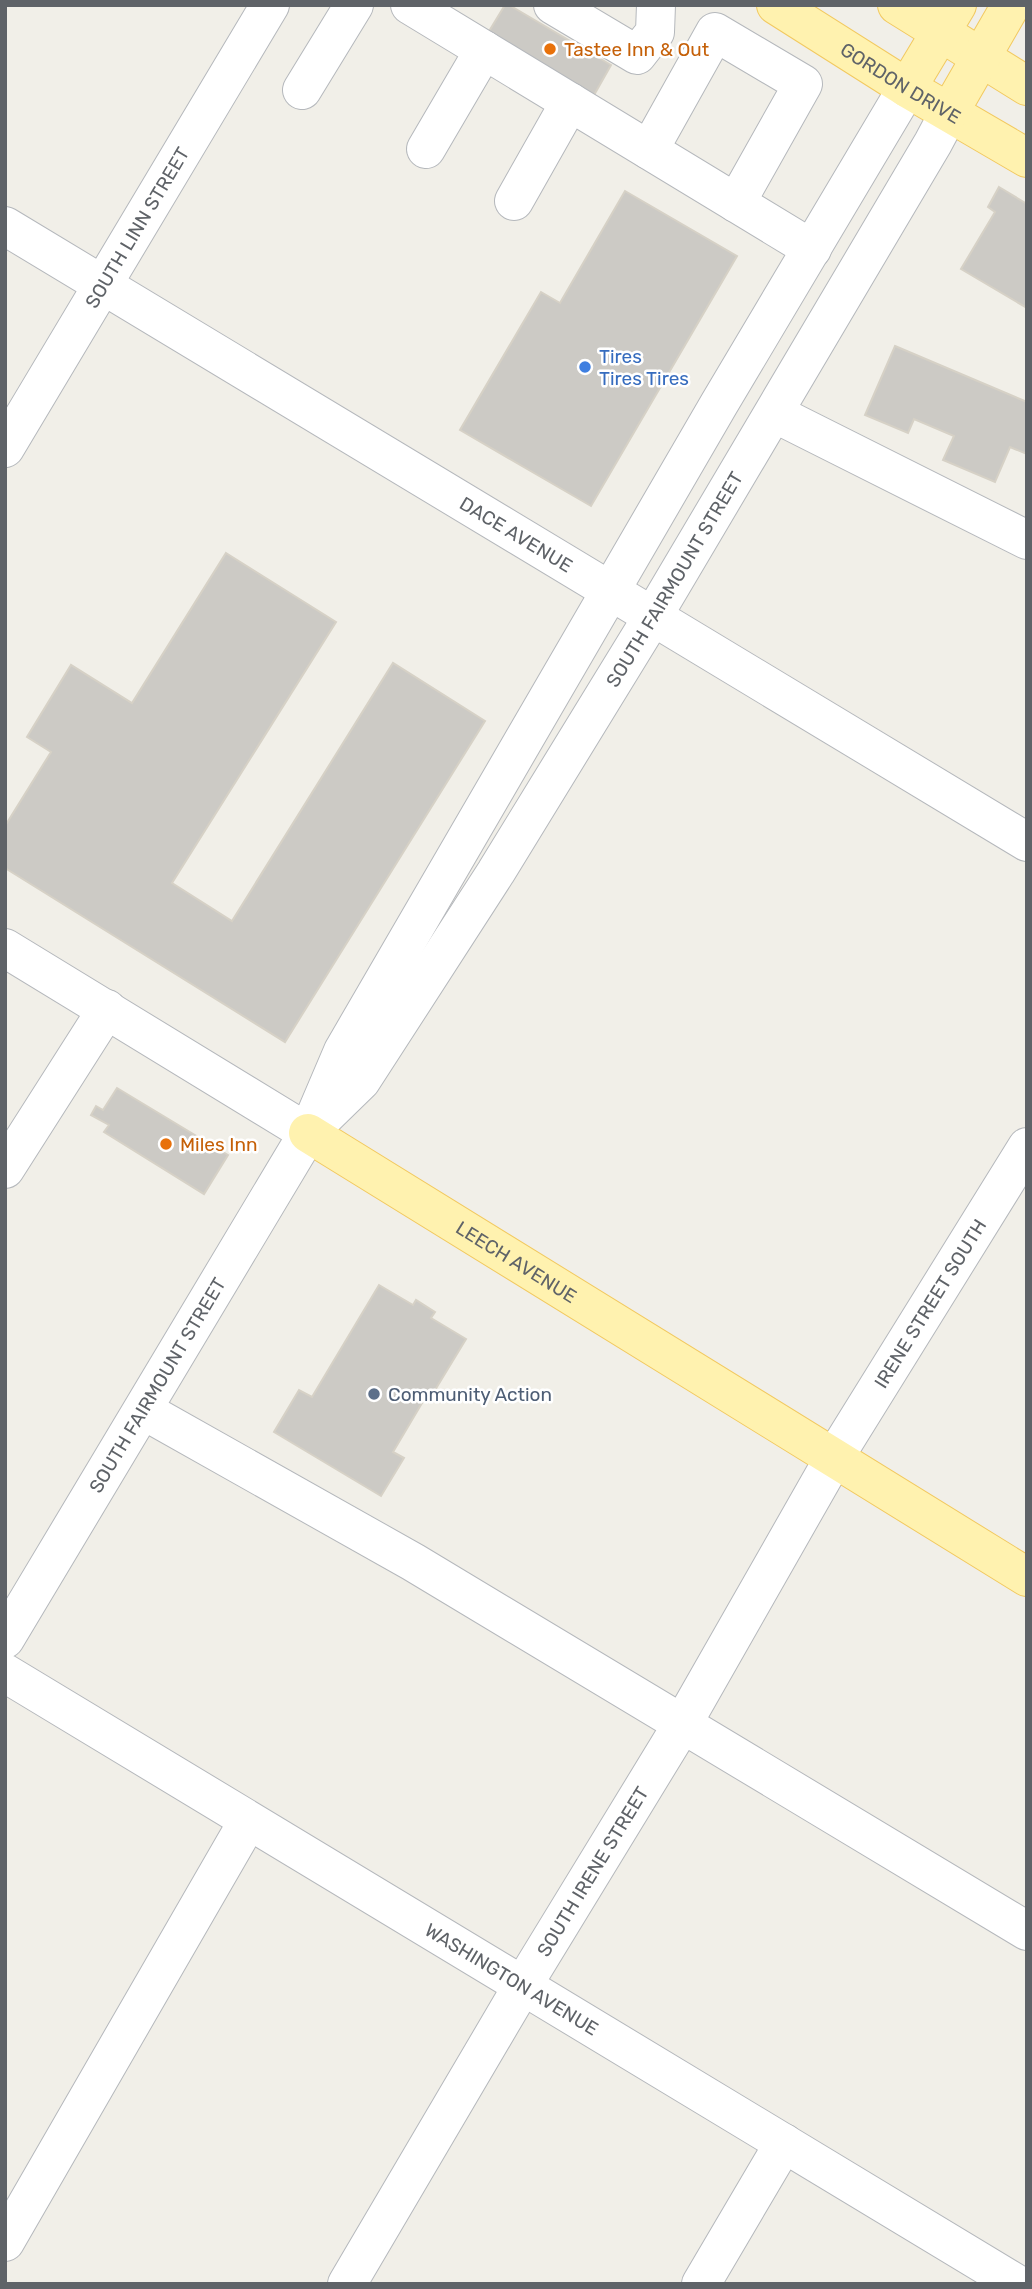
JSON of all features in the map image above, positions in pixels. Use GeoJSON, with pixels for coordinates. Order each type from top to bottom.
{"type":"FeatureCollection","features":[{"type":"Feature","properties":{"kind":"main road","name":"GORDON DRIVE"},"geometry":{"type":"LineString","coordinates":[[776,5],[907,88],[1027,158]]}},
{"type":"Feature","properties":{"kind":"main road"},"geometry":{"type":"LineString","coordinates":[[897,5],[949,19],[980,56],[1027,86]]}},
{"type":"Feature","properties":{"kind":"main road","name":"SOUTH FAIRMOUNT STREET"},"geometry":{"type":"LineString","coordinates":[[950,111],[1011,5]]}},
{"type":"Feature","properties":{"kind":"main road","name":"SOUTH FAIRMOUNT STREET"},"geometry":{"type":"LineString","coordinates":[[907,88],[949,19]]}},
{"type":"Feature","properties":{"kind":"main road","name":"LEECH AVENUE"},"geometry":{"type":"LineString","coordinates":[[308,1133],[1027,1577]]}},
{"type":"Feature","properties":{"kind":"street","name":"SOUTH LINN STREET"},"geometry":{"type":"LineString","coordinates":[[5,448],[270,5]]}},
{"type":"Feature","properties":{"kind":"street"},"geometry":{"type":"LineString","coordinates":[[302,90],[354,5]]}},
{"type":"Feature","properties":{"kind":"street"},"geometry":{"type":"LineString","coordinates":[[410,5],[812,249]]}},
{"type":"Feature","properties":{"kind":"street"},"geometry":{"type":"LineString","coordinates":[[552,5],[637,55],[655,32],[656,5]]}},
{"type":"Feature","properties":{"kind":"street"},"geometry":{"type":"LineString","coordinates":[[649,150],[715,32],[803,84],[736,203]]}},
{"type":"Feature","properties":{"kind":"street"},"geometry":{"type":"LineString","coordinates":[[426,149],[484,50]]}},
{"type":"Feature","properties":{"kind":"street","name":"SOUTH FAIRMOUNT STREET"},"geometry":{"type":"LineString","coordinates":[[5,1639],[308,1133],[343,1051],[907,88]]}},
{"type":"Feature","properties":{"kind":"street"},"geometry":{"type":"LineString","coordinates":[[514,201],[570,102]]}},
{"type":"Feature","properties":{"kind":"street","name":"SOUTH FAIRMOUNT STREET"},"geometry":{"type":"LineString","coordinates":[[308,1133],[361,1081],[496,872],[653,616],[950,111]]}},
{"type":"Feature","properties":{"kind":"street","name":"DACE AVENUE"},"geometry":{"type":"LineString","coordinates":[[5,226],[1027,842]]}},
{"type":"Feature","properties":{"kind":"street"},"geometry":{"type":"LineString","coordinates":[[774,413],[1027,540]]}},
{"type":"Feature","properties":{"kind":"street","name":"LEECH AVENUE"},"geometry":{"type":"LineString","coordinates":[[5,948],[308,1133]]}},
{"type":"Feature","properties":{"kind":"street"},"geometry":{"type":"LineString","coordinates":[[5,1169],[107,1009]]}},
{"type":"Feature","properties":{"kind":"street","name":"IRENE STREET SOUTH"},"geometry":{"type":"LineString","coordinates":[[834,1458],[1014,1198],[1027,1147]]}},
{"type":"Feature","properties":{"kind":"street"},"geometry":{"type":"LineString","coordinates":[[143,1409],[413,1562],[1027,1931]]}},
{"type":"Feature","properties":{"kind":"street","name":"SOUTH IRENE STREET"},"geometry":{"type":"LineString","coordinates":[[347,2284],[523,1985],[682,1723],[834,1458]]}},
{"type":"Feature","properties":{"kind":"street","name":"WASHINGTON AVENUE"},"geometry":{"type":"LineString","coordinates":[[5,1673],[1017,2284]]}},
{"type":"Feature","properties":{"kind":"street"},"geometry":{"type":"LineString","coordinates":[[5,2242],[248,1821]]}},
{"type":"Feature","properties":{"kind":"street"},"geometry":{"type":"LineString","coordinates":[[701,2284],[784,2143]]}},
{"type":"Feature","properties":{"kind":"building","name":"Tastee Inn & Out"},"geometry":{"type":"Polygon","coordinates":[[[505,5],[611,65],[594,95],[488,33],[505,5]]]}},
{"type":"Feature","properties":{"kind":"building"},"geometry":{"type":"Polygon","coordinates":[[[999,187],[1027,204],[1027,308],[961,269],[995,212],[988,207],[999,187]]]}},
{"type":"Feature","properties":{"kind":"building","name":"Tires Tires Tires"},"geometry":{"type":"Polygon","coordinates":[[[625,191],[737,256],[591,506],[460,430],[541,292],[560,303],[625,191]]]}},
{"type":"Feature","properties":{"kind":"building"},"geometry":{"type":"Polygon","coordinates":[[[895,346],[1027,402],[1027,454],[1010,447],[995,482],[943,460],[954,436],[914,419],[908,433],[865,415],[895,346]]]}},
{"type":"Feature","properties":{"kind":"building"},"geometry":{"type":"Polygon","coordinates":[[[226,553],[336,622],[172,883],[232,921],[393,663],[485,721],[285,1042],[5,868],[5,826],[51,752],[27,737],[71,665],[132,703],[226,553]]]}},
{"type":"Feature","properties":{"kind":"building","name":"Miles Inn"},"geometry":{"type":"Polygon","coordinates":[[[117,1088],[228,1155],[204,1194],[104,1132],[109,1125],[91,1115],[96,1106],[103,1110],[117,1088]]]}},
{"type":"Feature","properties":{"kind":"building","name":"Community Action"},"geometry":{"type":"Polygon","coordinates":[[[379,1285],[413,1305],[416,1300],[435,1312],[431,1318],[466,1339],[429,1400],[425,1398],[393,1452],[404,1458],[381,1496],[274,1432],[299,1390],[312,1397],[379,1285]]]}},
{"type":"Feature","properties":{"kind":"place","name":"Tastee Inn & Out"},"geometry":{"type":"Point","coordinates":[550,49]}},
{"type":"Feature","properties":{"kind":"place","name":"Tires Tires Tires"},"geometry":{"type":"Point","coordinates":[585,367]}},
{"type":"Feature","properties":{"kind":"place","name":"Miles Inn"},"geometry":{"type":"Point","coordinates":[166,1144]}},
{"type":"Feature","properties":{"kind":"place","name":"Community Action"},"geometry":{"type":"Point","coordinates":[374,1394]}}]}
